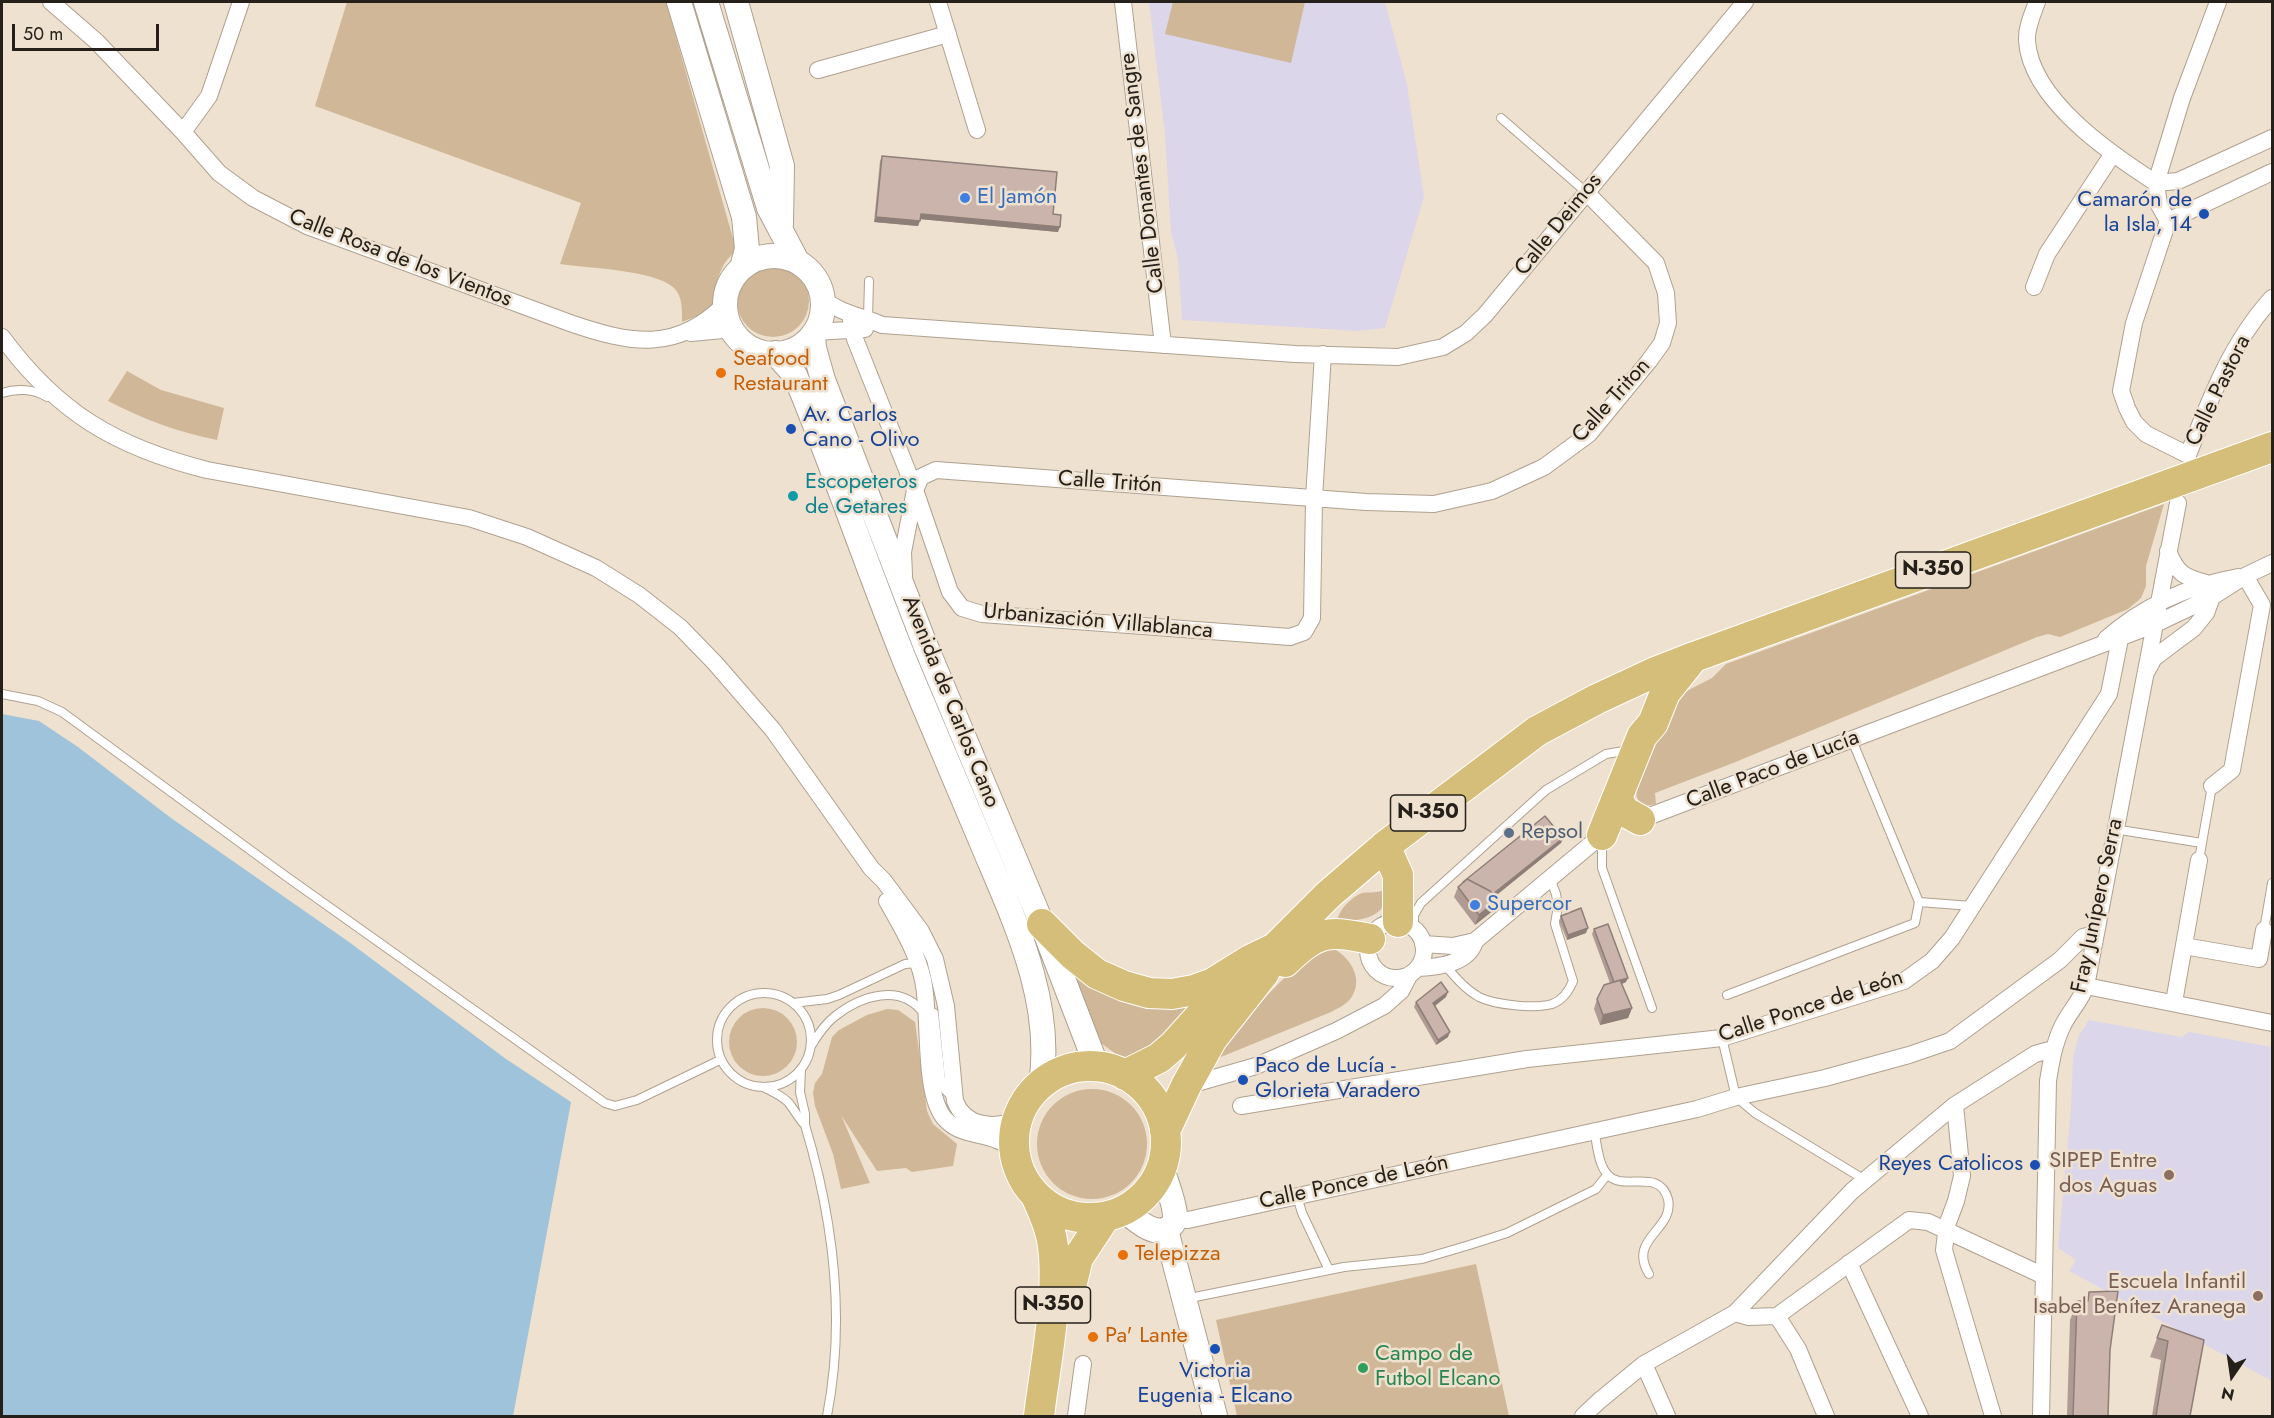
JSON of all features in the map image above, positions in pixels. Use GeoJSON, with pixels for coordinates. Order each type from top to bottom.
{"type":"FeatureCollection","features":[{"type":"Feature","properties":{"kind":"highway","name":"N-350"},"geometry":{"type":"LineString","coordinates":[[1125,1075],[1159,1058],[1173,1046],[1328,895],[1385,846],[1537,731],[1597,699],[1694,657],[2272,447]]}},
{"type":"Feature","properties":{"kind":"highway"},"geometry":{"type":"LineString","coordinates":[[1602,835],[1639,743],[1653,723],[1665,693],[1694,657]]}},
{"type":"Feature","properties":{"kind":"highway"},"geometry":{"type":"LineString","coordinates":[[1597,699],[1614,697],[1625,699],[1636,708],[1640,722],[1639,743]]}},
{"type":"Feature","properties":{"kind":"highway"},"geometry":{"type":"LineString","coordinates":[[1617,798],[1624,811],[1640,820]]}},
{"type":"Feature","properties":{"kind":"highway"},"geometry":{"type":"LineString","coordinates":[[1385,846],[1398,875],[1406,926]]}},
{"type":"Feature","properties":{"kind":"highway"},"geometry":{"type":"LineString","coordinates":[[1042,924],[1073,955],[1097,974],[1124,986],[1149,993],[1172,994],[1194,990],[1263,960],[1277,969],[1303,945],[1317,936],[1334,933],[1370,939]]}},
{"type":"Feature","properties":{"kind":"highway","name":"N-350"},"geometry":{"type":"LineString","coordinates":[[1165,1131],[1212,1039],[1263,960]]}},
{"type":"Feature","properties":{"kind":"highway","name":"N-350"},"geometry":{"type":"LineString","coordinates":[[1053,1416],[1065,1312],[1078,1258],[1088,1240],[1114,1214],[1147,1193],[1162,1168],[1166,1150],[1165,1131],[1160,1114],[1152,1098],[1140,1085],[1125,1075],[1097,1067],[1067,1070],[1041,1084],[1026,1100],[1017,1120],[1014,1134],[1014,1151],[1018,1168],[1025,1183],[1048,1206],[1075,1217],[1114,1214]]}},
{"type":"Feature","properties":{"kind":"highway","name":"N-350"},"geometry":{"type":"LineString","coordinates":[[1036,1196],[1047,1221],[1055,1267],[1039,1416]]}},
{"type":"Feature","properties":{"kind":"highway"},"geometry":{"type":"LineString","coordinates":[[1018,1416],[1053,1301]]}},
{"type":"Feature","properties":{"kind":"street","name":"Calle Rosa de los Vientos"},"geometry":{"type":"LineString","coordinates":[[51,2],[96,41],[219,173],[254,198],[307,226],[604,333],[644,340],[666,339],[713,330],[734,332]]}},
{"type":"Feature","properties":{"kind":"street"},"geometry":{"type":"LineString","coordinates":[[183,132],[209,96],[241,2]]}},
{"type":"Feature","properties":{"kind":"street"},"geometry":{"type":"LineString","coordinates":[[679,2],[744,217],[747,249],[742,268],[729,288],[726,303],[729,322],[734,332],[752,348],[775,353],[797,348],[814,333],[820,322],[823,299],[815,277],[797,261],[786,257],[763,257],[742,268]]}},
{"type":"Feature","properties":{"kind":"street"},"geometry":{"type":"LineString","coordinates":[[706,2],[769,208],[797,261]]}},
{"type":"Feature","properties":{"kind":"street"},"geometry":{"type":"LineString","coordinates":[[736,2],[782,166],[781,229]]}},
{"type":"Feature","properties":{"kind":"street"},"geometry":{"type":"LineString","coordinates":[[938,2],[977,130]]}},
{"type":"Feature","properties":{"kind":"street","name":"Calle Donantes de Sangre"},"geometry":{"type":"LineString","coordinates":[[1124,2],[1163,345]]}},
{"type":"Feature","properties":{"kind":"street","name":"Calle Deimos"},"geometry":{"type":"LineString","coordinates":[[852,322],[1163,345],[1323,354],[1398,357],[1443,347],[1466,333],[1485,315],[1745,2]]}},
{"type":"Feature","properties":{"kind":"street"},"geometry":{"type":"LineString","coordinates":[[2037,2],[2026,39],[2029,55],[2049,94],[2068,115],[2112,155],[2156,183],[2178,181],[2272,138]]}},
{"type":"Feature","properties":{"kind":"street"},"geometry":{"type":"LineString","coordinates":[[2218,2],[2182,98],[2156,183],[2159,205],[2168,221],[2272,172]]}},
{"type":"Feature","properties":{"kind":"street"},"geometry":{"type":"LineString","coordinates":[[818,70],[948,34]]}},
{"type":"Feature","properties":{"kind":"street"},"geometry":{"type":"LineString","coordinates":[[2034,287],[2047,254],[2112,155]]}},
{"type":"Feature","properties":{"kind":"street","name":"Calle Triton"},"geometry":{"type":"LineString","coordinates":[[1314,498],[1434,504],[1492,490],[1544,467],[1589,434],[1649,362],[1662,343],[1668,323],[1666,293],[1656,263],[1586,192]]}},
{"type":"Feature","properties":{"kind":"street","name":"Calle Pastora"},"geometry":{"type":"LineString","coordinates":[[2168,221],[2134,323],[2121,391],[2134,422],[2146,434],[2188,455],[2227,362],[2254,320],[2272,298]]}},
{"type":"Feature","properties":{"kind":"street"},"geometry":{"type":"LineString","coordinates":[[823,299],[852,322]]}},
{"type":"Feature","properties":{"kind":"street","name":"Calle Rosa de los Vientos"},"geometry":{"type":"LineString","coordinates":[[684,334],[712,317],[726,303]]}},
{"type":"Feature","properties":{"kind":"street"},"geometry":{"type":"LineString","coordinates":[[814,333],[852,322]]}},
{"type":"Feature","properties":{"kind":"street","name":"Urbanización Villablanca"},"geometry":{"type":"LineString","coordinates":[[852,322],[858,345],[915,490],[950,592],[962,608],[972,612],[1290,637],[1304,632],[1312,618],[1314,498],[1323,354]]}},
{"type":"Feature","properties":{"kind":"street","name":"Avenida de Carlos Cano"},"geometry":{"type":"LineString","coordinates":[[814,333],[814,348],[823,381],[905,592],[1042,924],[1097,1067]]}},
{"type":"Feature","properties":{"kind":"street"},"geometry":{"type":"LineString","coordinates":[[2,337],[16,357],[47,391],[79,417],[130,446],[172,461],[207,470],[469,518],[527,537],[596,568],[639,595],[680,627],[715,663],[773,730],[871,868],[884,881],[921,931],[935,959],[946,1006],[955,1101],[958,1111],[974,1122],[989,1125],[1005,1125],[1017,1120]]}},
{"type":"Feature","properties":{"kind":"street","name":"Avenida de Carlos Cano"},"geometry":{"type":"LineString","coordinates":[[775,353],[795,375],[907,664],[1011,912],[1030,965],[1042,1018],[1044,1065],[1041,1084]]}},
{"type":"Feature","properties":{"kind":"street","name":"Calle Tritón"},"geometry":{"type":"LineString","coordinates":[[915,490],[921,477],[936,470],[1314,498]]}},
{"type":"Feature","properties":{"kind":"street"},"geometry":{"type":"LineString","coordinates":[[905,592],[903,552],[915,490]]}},
{"type":"Feature","properties":{"kind":"street","name":"Fray Junípero Serra"},"geometry":{"type":"LineString","coordinates":[[2041,1416],[2048,1081],[2054,1049],[2064,1024],[2081,1001],[2086,986],[2114,829],[2178,503]]}},
{"type":"Feature","properties":{"kind":"street"},"geometry":{"type":"LineString","coordinates":[[2143,680],[2154,658],[2179,640],[2206,614],[2210,590],[2186,578],[2172,560],[2168,550]]}},
{"type":"Feature","properties":{"kind":"street","name":"Calle Paco de Lucía"},"geometry":{"type":"LineString","coordinates":[[2098,647],[2122,625],[2158,603],[2210,590],[2272,563]]}},
{"type":"Feature","properties":{"kind":"street"},"geometry":{"type":"LineString","coordinates":[[2244,576],[2262,605]]}},
{"type":"Feature","properties":{"kind":"street","name":"Calle Paco de Lucía"},"geometry":{"type":"LineString","coordinates":[[1414,971],[1446,965],[1467,955],[1474,948],[1475,941],[1602,835],[2120,639],[2153,625],[2210,590]]}},
{"type":"Feature","properties":{"kind":"street"},"geometry":{"type":"LineString","coordinates":[[2212,786],[2232,770],[2262,605],[2272,590]]}},
{"type":"Feature","properties":{"kind":"street","name":"Calle Ponce de León"},"geometry":{"type":"LineString","coordinates":[[1241,1106],[1527,1059],[1722,1038],[1904,981],[1932,961],[1952,938],[2109,694],[2120,639]]}},
{"type":"Feature","properties":{"kind":"street"},"geometry":{"type":"LineString","coordinates":[[2174,1002],[2199,860]]}},
{"type":"Feature","properties":{"kind":"street"},"geometry":{"type":"LineString","coordinates":[[871,868],[914,951],[923,980],[932,1090],[938,1108],[945,1119],[964,1131],[998,1139],[1014,1151]]}},
{"type":"Feature","properties":{"kind":"street"},"geometry":{"type":"LineString","coordinates":[[1186,1086],[1256,1066],[1336,1032],[1384,1006],[1401,991],[1414,971],[1424,952],[1423,944],[1406,926],[1389,923],[1381,926],[1370,939],[1368,957],[1377,972],[1394,978],[1414,971]]}},
{"type":"Feature","properties":{"kind":"street"},"geometry":{"type":"LineString","coordinates":[[2184,946],[2259,959],[2264,930]]}},
{"type":"Feature","properties":{"kind":"street","name":"Calle Ponce de León"},"geometry":{"type":"LineString","coordinates":[[1171,1225],[1697,1108],[1736,1097],[1825,1078],[1909,1055],[1950,1041],[2060,960],[2083,937],[2095,934]]}},
{"type":"Feature","properties":{"kind":"street"},"geometry":{"type":"LineString","coordinates":[[1423,944],[1453,946],[1475,941]]}},
{"type":"Feature","properties":{"kind":"street"},"geometry":{"type":"LineString","coordinates":[[2086,986],[2272,1023]]}},
{"type":"Feature","properties":{"kind":"street"},"geometry":{"type":"LineString","coordinates":[[1583,1416],[1644,1364],[1735,1313],[1852,1191],[1955,1105],[2035,1054],[2054,1049]]}},
{"type":"Feature","properties":{"kind":"street"},"geometry":{"type":"LineString","coordinates":[[1955,1105],[1962,1176],[1946,1231],[1944,1250],[1993,1416]]}},
{"type":"Feature","properties":{"kind":"street"},"geometry":{"type":"LineString","coordinates":[[1162,1168],[1175,1211],[1171,1225],[1185,1299],[1215,1416]]}},
{"type":"Feature","properties":{"kind":"street"},"geometry":{"type":"LineString","coordinates":[[1114,1214],[1158,1231],[1171,1225]]}},
{"type":"Feature","properties":{"kind":"street"},"geometry":{"type":"LineString","coordinates":[[1735,1313],[1749,1317],[1777,1316],[1909,1220],[1928,1222],[2044,1276]]}},
{"type":"Feature","properties":{"kind":"street"},"geometry":{"type":"LineString","coordinates":[[1849,1263],[1920,1416]]}},
{"type":"Feature","properties":{"kind":"street"},"geometry":{"type":"LineString","coordinates":[[1777,1316],[1801,1357],[1826,1416]]}},
{"type":"Feature","properties":{"kind":"street"},"geometry":{"type":"LineString","coordinates":[[1076,1416],[1083,1364]]}},
{"type":"Feature","properties":{"kind":"street"},"geometry":{"type":"LineString","coordinates":[[1644,1364],[1667,1416]]}},
{"type":"Feature","properties":{"kind":"lane"},"geometry":{"type":"LineString","coordinates":[[1500,118],[1586,192]]}},
{"type":"Feature","properties":{"kind":"lane"},"geometry":{"type":"LineString","coordinates":[[869,282],[875,322]]}},
{"type":"Feature","properties":{"kind":"lane"},"geometry":{"type":"LineString","coordinates":[[2,393],[11,390],[36,391],[79,417]]}},
{"type":"Feature","properties":{"kind":"lane"},"geometry":{"type":"LineString","coordinates":[[2,694],[38,701],[62,712],[287,877],[605,1103],[615,1106],[637,1100],[720,1060]]}},
{"type":"Feature","properties":{"kind":"lane"},"geometry":{"type":"LineString","coordinates":[[1728,995],[1915,923],[1920,902],[1852,740]]}},
{"type":"Feature","properties":{"kind":"lane"},"geometry":{"type":"LineString","coordinates":[[1406,926],[1421,903],[1546,790],[1606,754],[1639,743]]}},
{"type":"Feature","properties":{"kind":"lane"},"geometry":{"type":"LineString","coordinates":[[2199,860],[2212,786]]}},
{"type":"Feature","properties":{"kind":"lane"},"geometry":{"type":"LineString","coordinates":[[2114,829],[2202,843]]}},
{"type":"Feature","properties":{"kind":"lane"},"geometry":{"type":"LineString","coordinates":[[1602,835],[1602,868],[1652,1008]]}},
{"type":"Feature","properties":{"kind":"lane"},"geometry":{"type":"LineString","coordinates":[[1446,965],[1464,986],[1479,997],[1497,1003],[1543,1005],[1553,1004],[1562,998],[1574,981],[1554,924],[1558,906],[1550,878]]}},
{"type":"Feature","properties":{"kind":"lane"},"geometry":{"type":"LineString","coordinates":[[2264,930],[2272,883]]}},
{"type":"Feature","properties":{"kind":"lane"},"geometry":{"type":"LineString","coordinates":[[1920,902],[1973,906]]}},
{"type":"Feature","properties":{"kind":"lane"},"geometry":{"type":"LineString","coordinates":[[793,1003],[826,999],[905,964],[918,963],[923,966],[932,987],[941,1080],[945,1090],[955,1101]]}},
{"type":"Feature","properties":{"kind":"lane"},"geometry":{"type":"LineString","coordinates":[[805,1125],[782,1097],[763,1087],[742,1082],[733,1076],[720,1060],[716,1037],[718,1026],[730,1006],[749,994],[772,993],[793,1003],[802,1011],[808,1022],[811,1047]]}},
{"type":"Feature","properties":{"kind":"lane"},"geometry":{"type":"LineString","coordinates":[[827,1416],[836,1348],[836,1284],[827,1211],[805,1125],[800,1092],[801,1069],[811,1047],[833,1017],[854,1005],[880,995],[892,994],[911,1000],[924,1013],[927,1021]]}},
{"type":"Feature","properties":{"kind":"lane"},"geometry":{"type":"LineString","coordinates":[[1722,1038],[1736,1097],[1755,1113],[1866,1181]]}},
{"type":"Feature","properties":{"kind":"lane"},"geometry":{"type":"LineString","coordinates":[[763,1087],[784,1083],[801,1069]]}},
{"type":"Feature","properties":{"kind":"lane"},"geometry":{"type":"LineString","coordinates":[[1594,1130],[1603,1169],[1607,1174],[1620,1181],[1650,1181],[1665,1192],[1668,1209],[1666,1217],[1647,1240],[1644,1249],[1644,1266],[1649,1274]]}},
{"type":"Feature","properties":{"kind":"lane"},"geometry":{"type":"LineString","coordinates":[[1185,1299],[1329,1270],[1394,1260],[1422,1259],[1507,1233],[1596,1189],[1607,1174]]}},
{"type":"Feature","properties":{"kind":"lane"},"geometry":{"type":"LineString","coordinates":[[1297,1196],[1302,1213],[1329,1270]]}},
{"type":"Feature","properties":{"kind":"shaded area"},"geometry":{"type":"Polygon","coordinates":[[[347,2],[666,2],[734,242],[735,251],[724,264],[719,276],[715,309],[682,322],[679,295],[664,281],[636,273],[560,264],[581,203],[315,106],[347,2]]]}},
{"type":"Feature","properties":{"kind":"shaded area"},"geometry":{"type":"Polygon","coordinates":[[[1149,2],[1385,2],[1407,84],[1424,197],[1385,328],[1357,331],[1182,320],[1178,259],[1171,232],[1165,134],[1149,2]]]}},
{"type":"Feature","properties":{"kind":"shaded area"},"geometry":{"type":"Polygon","coordinates":[[[1173,2],[1305,2],[1291,63],[1165,34],[1173,2]]]}},
{"type":"Feature","properties":{"kind":"shaded area"},"geometry":{"type":"Polygon","coordinates":[[[773,265],[793,271],[803,281],[809,301],[803,321],[793,331],[773,337],[753,331],[743,321],[737,301],[743,281],[753,271],[773,265]]]}},
{"type":"Feature","properties":{"kind":"shaded area"},"geometry":{"type":"Polygon","coordinates":[[[127,371],[161,390],[224,408],[217,440],[161,424],[108,401],[127,371]]]}},
{"type":"Feature","properties":{"kind":"shaded area"},"geometry":{"type":"Polygon","coordinates":[[[2164,504],[2146,566],[2146,586],[2141,598],[2128,609],[2060,637],[2048,634],[2037,637],[1655,793],[1656,804],[1645,806],[1638,799],[1637,784],[1673,698],[1712,678],[1726,664],[2164,504]]]}},
{"type":"Feature","properties":{"kind":"shaded area"},"geometry":{"type":"Polygon","coordinates":[[[1382,891],[1383,906],[1378,912],[1363,919],[1339,920],[1338,917],[1342,910],[1355,897],[1362,893],[1382,891]]]}},
{"type":"Feature","properties":{"kind":"shaded area"},"geometry":{"type":"Polygon","coordinates":[[[1334,949],[1346,958],[1356,977],[1355,991],[1347,1003],[1331,1012],[1216,1059],[1238,1029],[1286,977],[1319,953],[1334,949]]]}},
{"type":"Feature","properties":{"kind":"shaded area"},"geometry":{"type":"Polygon","coordinates":[[[1073,969],[1206,994],[1179,1029],[1131,1058],[1120,1057],[1101,1043],[1092,1029],[1073,969]]]}},
{"type":"Feature","properties":{"kind":"shaded area"},"geometry":{"type":"Polygon","coordinates":[[[770,1008],[782,1014],[791,1023],[797,1035],[795,1055],[787,1066],[770,1076],[756,1076],[739,1066],[731,1055],[729,1035],[739,1018],[750,1010],[770,1008]]]}},
{"type":"Feature","properties":{"kind":"shaded area"},"geometry":{"type":"Polygon","coordinates":[[[887,1009],[898,1010],[915,1022],[927,1111],[933,1124],[957,1144],[953,1166],[912,1172],[906,1168],[877,1171],[841,1115],[870,1183],[841,1189],[833,1154],[815,1106],[813,1093],[815,1083],[822,1074],[832,1037],[839,1030],[867,1015],[887,1009]]]}},
{"type":"Feature","properties":{"kind":"shaded area","name":"SIPEP Entre dos Aguas"},"geometry":{"type":"Polygon","coordinates":[[[2089,1020],[2182,1037],[2189,1032],[2272,1047],[2272,1381],[2069,1271],[2076,1260],[2058,1248],[2071,1108],[2073,1057],[2079,1035],[2089,1020]]]}},
{"type":"Feature","properties":{"kind":"shaded area"},"geometry":{"type":"Polygon","coordinates":[[[1092,1089],[1113,1093],[1131,1105],[1143,1123],[1147,1144],[1143,1165],[1131,1183],[1113,1195],[1092,1199],[1071,1195],[1053,1183],[1041,1165],[1037,1144],[1041,1123],[1053,1105],[1071,1093],[1092,1089]]]}},
{"type":"Feature","properties":{"kind":"shaded area","name":"Campo de Futbol Elcano"},"geometry":{"type":"Polygon","coordinates":[[[1476,1264],[1509,1416],[1237,1416],[1216,1320],[1476,1264]]]}},
{"type":"Feature","properties":{"kind":"water"},"geometry":{"type":"Polygon","coordinates":[[[2,714],[39,721],[78,747],[171,818],[349,942],[506,1059],[571,1102],[513,1416],[2,1416],[2,714]]]}},
{"type":"Feature","properties":{"kind":"building","name":"El Jamón"},"geometry":{"type":"Polygon","coordinates":[[[882,156],[1057,172],[1053,214],[1061,215],[1060,227],[921,214],[920,221],[876,217],[882,156]]]}},
{"type":"Feature","properties":{"kind":"building"},"geometry":{"type":"Polygon","coordinates":[[[1545,816],[1563,838],[1493,894],[1467,879],[1463,882],[1545,816]]]}},
{"type":"Feature","properties":{"kind":"building"},"geometry":{"type":"Polygon","coordinates":[[[1467,879],[1490,891],[1498,899],[1479,915],[1458,887],[1467,879]]]}},
{"type":"Feature","properties":{"kind":"building"},"geometry":{"type":"Polygon","coordinates":[[[1581,908],[1588,928],[1568,935],[1561,916],[1581,908]]]}},
{"type":"Feature","properties":{"kind":"building"},"geometry":{"type":"Polygon","coordinates":[[[1608,924],[1628,978],[1614,982],[1594,929],[1608,924]]]}},
{"type":"Feature","properties":{"kind":"building"},"geometry":{"type":"Polygon","coordinates":[[[1620,980],[1632,1008],[1603,1015],[1597,999],[1604,985],[1620,980]]]}},
{"type":"Feature","properties":{"kind":"building"},"geometry":{"type":"Polygon","coordinates":[[[1441,982],[1448,992],[1433,1003],[1450,1032],[1438,1040],[1416,1002],[1441,982]]]}},
{"type":"Feature","properties":{"kind":"building"},"geometry":{"type":"Polygon","coordinates":[[[2118,1291],[2110,1350],[2108,1416],[2073,1416],[2077,1301],[2088,1301],[2089,1292],[2118,1291]]]}},
{"type":"Feature","properties":{"kind":"building"},"geometry":{"type":"Polygon","coordinates":[[[2162,1325],[2204,1340],[2190,1416],[2156,1416],[2168,1341],[2157,1338],[2162,1325]]]}},
{"type":"Feature","properties":{"kind":"place","name":"El Jamón"},"geometry":{"type":"Point","coordinates":[965,198]}},
{"type":"Feature","properties":{"kind":"place","name":"Camarón de la Isla, 14"},"geometry":{"type":"Point","coordinates":[2204,214]}},
{"type":"Feature","properties":{"kind":"place","name":"Seafood Restaurant"},"geometry":{"type":"Point","coordinates":[721,373]}},
{"type":"Feature","properties":{"kind":"place","name":"Av. Carlos Cano - Olivo"},"geometry":{"type":"Point","coordinates":[791,429]}},
{"type":"Feature","properties":{"kind":"place","name":"Escopeteros de Getares"},"geometry":{"type":"Point","coordinates":[793,496]}},
{"type":"Feature","properties":{"kind":"place","name":"Repsol"},"geometry":{"type":"Point","coordinates":[1509,833]}},
{"type":"Feature","properties":{"kind":"place","name":"Supercor"},"geometry":{"type":"Point","coordinates":[1475,905]}},
{"type":"Feature","properties":{"kind":"place","name":"Paco de Lucía - Glorieta Varadero"},"geometry":{"type":"Point","coordinates":[1243,1080]}},
{"type":"Feature","properties":{"kind":"place","name":"Reyes Catolicos"},"geometry":{"type":"Point","coordinates":[2035,1165]}},
{"type":"Feature","properties":{"kind":"place","name":"SIPEP Entre dos Aguas"},"geometry":{"type":"Point","coordinates":[2169,1175]}},
{"type":"Feature","properties":{"kind":"place","name":"Telepizza"},"geometry":{"type":"Point","coordinates":[1123,1255]}},
{"type":"Feature","properties":{"kind":"place","name":"Escuela Infantil Isabel Benítez Aranega"},"geometry":{"type":"Point","coordinates":[2258,1296]}},
{"type":"Feature","properties":{"kind":"place","name":"Pa' Lante"},"geometry":{"type":"Point","coordinates":[1093,1337]}},
{"type":"Feature","properties":{"kind":"place","name":"Victoria Eugenia - Elcano"},"geometry":{"type":"Point","coordinates":[1215,1349]}},
{"type":"Feature","properties":{"kind":"place","name":"Campo de Futbol Elcano"},"geometry":{"type":"Point","coordinates":[1363,1368]}}]}
